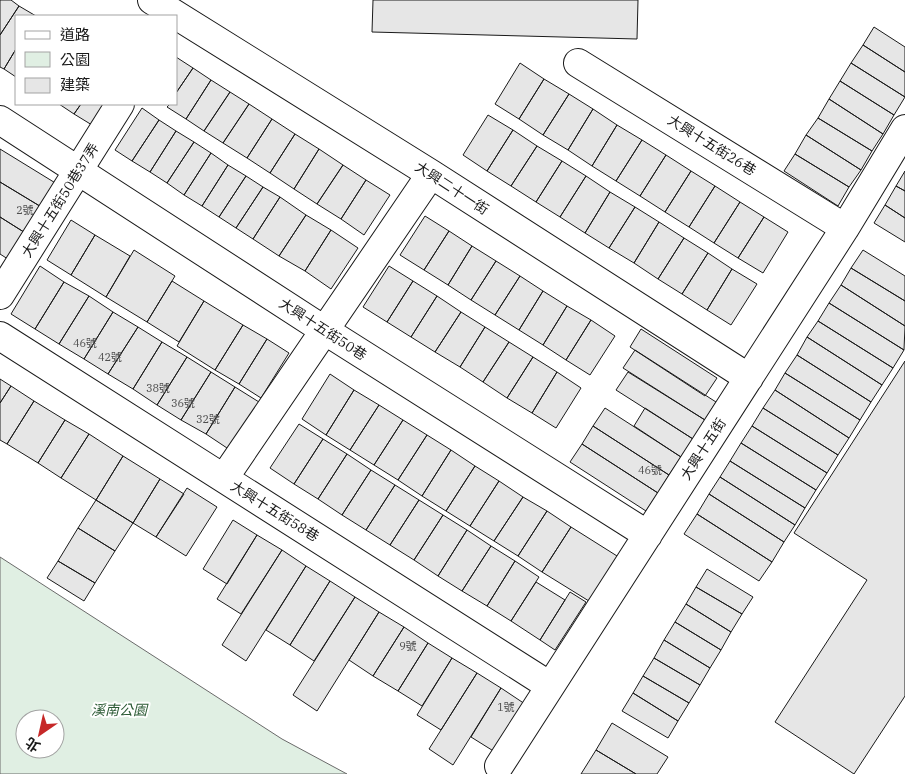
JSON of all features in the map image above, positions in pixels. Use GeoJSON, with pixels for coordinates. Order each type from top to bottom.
{"type":"FeatureCollection","features":[{"type":"Feature","properties":{"kind":"street","name":"大興二十一街"},"geometry":{"type":"LineString","coordinates":[[152,0],[174,15]]}},
{"type":"Feature","properties":{"kind":"street","name":"大興二十一街"},"geometry":{"type":"LineString","coordinates":[[178,18],[431,174],[749,378]]}},
{"type":"Feature","properties":{"kind":"street","name":"大興十五街26巷"},"geometry":{"type":"LineString","coordinates":[[578,63],[845,228]]}},
{"type":"Feature","properties":{"kind":"street","name":"大興十五街50巷37弄"},"geometry":{"type":"LineString","coordinates":[[0,295],[119,105]]}},
{"type":"Feature","properties":{"kind":"street","name":"大興十五街50巷"},"geometry":{"type":"LineString","coordinates":[[0,120],[324,330],[648,534]]}},
{"type":"Feature","properties":{"kind":"street","name":"大興十五街"},"geometry":{"type":"LineString","coordinates":[[500,766],[845,228],[905,130]]}},
{"type":"Feature","properties":{"kind":"street"},"geometry":{"type":"LineString","coordinates":[[224,478],[431,174]]}},
{"type":"Feature","properties":{"kind":"street","name":"大興十五街58巷"},"geometry":{"type":"LineString","coordinates":[[0,336],[550,686]]}},
{"type":"Feature","properties":{"kind":"green space","name":"溪南公園"},"geometry":{"type":"Polygon","coordinates":[[[0,557],[282,739],[347,774],[0,774],[0,557]]]}},
{"type":"Feature","properties":{"kind":"building"},"geometry":{"type":"Polygon","coordinates":[[[0,0],[11,0],[19,6],[0,35],[0,0]]]}},
{"type":"Feature","properties":{"kind":"building"},"geometry":{"type":"Polygon","coordinates":[[[373,0],[638,0],[637,39],[372,32],[373,0]]]}},
{"type":"Feature","properties":{"kind":"building"},"geometry":{"type":"Polygon","coordinates":[[[19,6],[34,15],[15,15],[15,51],[4,69],[0,67],[0,35],[19,6]]]}},
{"type":"Feature","properties":{"kind":"building"},"geometry":{"type":"Polygon","coordinates":[[[874,27],[905,47],[905,72],[863,45],[874,27]]]}},
{"type":"Feature","properties":{"kind":"building"},"geometry":{"type":"Polygon","coordinates":[[[863,45],[905,72],[905,97],[851,63],[863,45]]]}},
{"type":"Feature","properties":{"kind":"building"},"geometry":{"type":"Polygon","coordinates":[[[15,51],[15,76],[4,69],[15,51]]]}},
{"type":"Feature","properties":{"kind":"building"},"geometry":{"type":"Polygon","coordinates":[[[178,58],[193,68],[178,90],[178,58]]]}},
{"type":"Feature","properties":{"kind":"building"},"geometry":{"type":"Polygon","coordinates":[[[520,63],[544,79],[519,119],[495,104],[520,63]]]}},
{"type":"Feature","properties":{"kind":"building"},"geometry":{"type":"Polygon","coordinates":[[[851,63],[905,97],[894,115],[840,81],[851,63]]]}},
{"type":"Feature","properties":{"kind":"building"},"geometry":{"type":"Polygon","coordinates":[[[193,68],[211,80],[186,119],[167,107],[169,105],[178,105],[178,90],[193,68]]]}},
{"type":"Feature","properties":{"kind":"building"},"geometry":{"type":"Polygon","coordinates":[[[544,79],[569,94],[543,135],[519,119],[544,79]]]}},
{"type":"Feature","properties":{"kind":"building"},"geometry":{"type":"Polygon","coordinates":[[[211,80],[230,92],[204,131],[186,119],[211,80]]]}},
{"type":"Feature","properties":{"kind":"building"},"geometry":{"type":"Polygon","coordinates":[[[840,81],[894,115],[883,134],[829,99],[840,81]]]}},
{"type":"Feature","properties":{"kind":"building"},"geometry":{"type":"Polygon","coordinates":[[[230,92],[249,104],[223,143],[204,131],[230,92]]]}},
{"type":"Feature","properties":{"kind":"building"},"geometry":{"type":"Polygon","coordinates":[[[569,94],[593,109],[568,150],[543,135],[569,94]]]}},
{"type":"Feature","properties":{"kind":"building"},"geometry":{"type":"Polygon","coordinates":[[[829,99],[883,134],[872,151],[818,118],[829,99]]]}},
{"type":"Feature","properties":{"kind":"building"},"geometry":{"type":"Polygon","coordinates":[[[249,104],[272,119],[247,158],[223,143],[249,104]]]}},
{"type":"Feature","properties":{"kind":"building"},"geometry":{"type":"Polygon","coordinates":[[[60,105],[80,105],[74,114],[60,105]]]}},
{"type":"Feature","properties":{"kind":"building"},"geometry":{"type":"Polygon","coordinates":[[[80,105],[104,105],[92,125],[74,114],[80,105]]]}},
{"type":"Feature","properties":{"kind":"building"},"geometry":{"type":"Polygon","coordinates":[[[142,108],[159,120],[132,161],[115,150],[142,108]]]}},
{"type":"Feature","properties":{"kind":"building"},"geometry":{"type":"Polygon","coordinates":[[[593,109],[617,125],[592,166],[568,150],[593,109]]]}},
{"type":"Feature","properties":{"kind":"building"},"geometry":{"type":"Polygon","coordinates":[[[488,115],[513,130],[487,171],[463,155],[488,115]]]}},
{"type":"Feature","properties":{"kind":"building"},"geometry":{"type":"Polygon","coordinates":[[[818,118],[872,151],[861,170],[806,135],[818,118]]]}},
{"type":"Feature","properties":{"kind":"building"},"geometry":{"type":"Polygon","coordinates":[[[272,119],[295,134],[270,173],[247,158],[272,119]]]}},
{"type":"Feature","properties":{"kind":"building"},"geometry":{"type":"Polygon","coordinates":[[[159,120],[176,131],[150,172],[132,161],[159,120]]]}},
{"type":"Feature","properties":{"kind":"building"},"geometry":{"type":"Polygon","coordinates":[[[617,125],[642,140],[616,181],[592,166],[617,125]]]}},
{"type":"Feature","properties":{"kind":"building"},"geometry":{"type":"Polygon","coordinates":[[[513,130],[537,146],[511,186],[487,171],[513,130]]]}},
{"type":"Feature","properties":{"kind":"building"},"geometry":{"type":"Polygon","coordinates":[[[176,131],[194,142],[167,183],[150,172],[176,131]]]}},
{"type":"Feature","properties":{"kind":"building"},"geometry":{"type":"Polygon","coordinates":[[[295,134],[319,149],[294,189],[270,173],[295,134]]]}},
{"type":"Feature","properties":{"kind":"building"},"geometry":{"type":"Polygon","coordinates":[[[806,135],[861,170],[849,187],[795,154],[806,135]]]}},
{"type":"Feature","properties":{"kind":"building"},"geometry":{"type":"Polygon","coordinates":[[[642,140],[666,155],[640,196],[616,181],[642,140]]]}},
{"type":"Feature","properties":{"kind":"building"},"geometry":{"type":"Polygon","coordinates":[[[194,142],[211,153],[184,195],[167,183],[194,142]]]}},
{"type":"Feature","properties":{"kind":"building"},"geometry":{"type":"Polygon","coordinates":[[[537,146],[562,161],[536,202],[511,186],[537,146]]]}},
{"type":"Feature","properties":{"kind":"building"},"geometry":{"type":"Polygon","coordinates":[[[0,149],[57,184],[43,208],[0,182],[0,149]]]}},
{"type":"Feature","properties":{"kind":"building"},"geometry":{"type":"Polygon","coordinates":[[[319,149],[343,165],[317,204],[294,189],[319,149]]]}},
{"type":"Feature","properties":{"kind":"building"},"geometry":{"type":"Polygon","coordinates":[[[211,153],[228,165],[202,206],[184,195],[211,153]]]}},
{"type":"Feature","properties":{"kind":"building"},"geometry":{"type":"Polygon","coordinates":[[[795,154],[849,187],[838,206],[784,171],[795,154]]]}},
{"type":"Feature","properties":{"kind":"building"},"geometry":{"type":"Polygon","coordinates":[[[666,155],[691,171],[665,212],[640,196],[666,155]]]}},
{"type":"Feature","properties":{"kind":"building"},"geometry":{"type":"Polygon","coordinates":[[[562,161],[586,176],[560,217],[536,202],[562,161]]]}},
{"type":"Feature","properties":{"kind":"building"},"geometry":{"type":"Polygon","coordinates":[[[228,165],[246,176],[219,217],[202,206],[228,165]]]}},
{"type":"Feature","properties":{"kind":"building"},"geometry":{"type":"Polygon","coordinates":[[[343,165],[366,180],[341,219],[317,204],[343,165]]]}},
{"type":"Feature","properties":{"kind":"building"},"geometry":{"type":"Polygon","coordinates":[[[691,171],[715,186],[689,227],[665,212],[691,171]]]}},
{"type":"Feature","properties":{"kind":"building"},"geometry":{"type":"Polygon","coordinates":[[[905,171],[905,191],[896,186],[905,171]]]}},
{"type":"Feature","properties":{"kind":"building"},"geometry":{"type":"Polygon","coordinates":[[[246,176],[263,187],[236,228],[219,217],[246,176]]]}},
{"type":"Feature","properties":{"kind":"building"},"geometry":{"type":"Polygon","coordinates":[[[586,176],[610,192],[585,233],[560,217],[586,176]]]}},
{"type":"Feature","properties":{"kind":"building"},"geometry":{"type":"Polygon","coordinates":[[[366,180],[390,195],[364,235],[341,219],[366,180]]]}},
{"type":"Feature","properties":{"kind":"building"},"geometry":{"type":"Polygon","coordinates":[[[0,182],[43,208],[27,234],[0,217],[0,182]]]}},
{"type":"Feature","properties":{"kind":"building"},"geometry":{"type":"Polygon","coordinates":[[[715,186],[740,202],[714,243],[689,227],[715,186]]]}},
{"type":"Feature","properties":{"kind":"building"},"geometry":{"type":"Polygon","coordinates":[[[896,186],[905,191],[905,218],[885,205],[896,186]]]}},
{"type":"Feature","properties":{"kind":"building"},"geometry":{"type":"Polygon","coordinates":[[[263,187],[280,197],[253,239],[236,228],[263,187]]]}},
{"type":"Feature","properties":{"kind":"building"},"geometry":{"type":"Polygon","coordinates":[[[610,192],[635,207],[609,248],[585,233],[610,192]]]}},
{"type":"Feature","properties":{"kind":"building"},"geometry":{"type":"Polygon","coordinates":[[[280,197],[306,215],[279,256],[253,239],[280,197]]]}},
{"type":"Feature","properties":{"kind":"building"},"geometry":{"type":"Polygon","coordinates":[[[740,202],[764,217],[738,258],[714,243],[740,202]]]}},
{"type":"Feature","properties":{"kind":"building"},"geometry":{"type":"Polygon","coordinates":[[[885,205],[905,218],[905,242],[874,223],[885,205]]]}},
{"type":"Feature","properties":{"kind":"building"},"geometry":{"type":"Polygon","coordinates":[[[635,207],[659,222],[634,263],[609,248],[635,207]]]}},
{"type":"Feature","properties":{"kind":"building"},"geometry":{"type":"Polygon","coordinates":[[[306,215],[331,230],[305,271],[279,256],[306,215]]]}},
{"type":"Feature","properties":{"kind":"building"},"geometry":{"type":"Polygon","coordinates":[[[425,216],[449,231],[424,270],[400,255],[425,216]]]}},
{"type":"Feature","properties":{"kind":"building"},"geometry":{"type":"Polygon","coordinates":[[[0,217],[27,234],[11,261],[0,254],[0,217]]]}},
{"type":"Feature","properties":{"kind":"building"},"geometry":{"type":"Polygon","coordinates":[[[764,217],[788,232],[763,273],[738,258],[764,217]]]}},
{"type":"Feature","properties":{"kind":"building"},"geometry":{"type":"Polygon","coordinates":[[[71,220],[95,235],[71,275],[47,260],[71,220]]]}},
{"type":"Feature","properties":{"kind":"building"},"geometry":{"type":"Polygon","coordinates":[[[659,222],[684,238],[658,279],[634,263],[659,222]]]}},
{"type":"Feature","properties":{"kind":"building"},"geometry":{"type":"Polygon","coordinates":[[[331,230],[358,248],[331,289],[305,271],[331,230]]]}},
{"type":"Feature","properties":{"kind":"building"},"geometry":{"type":"Polygon","coordinates":[[[449,231],[472,246],[448,285],[424,270],[449,231]]]}},
{"type":"Feature","properties":{"kind":"building"},"geometry":{"type":"Polygon","coordinates":[[[95,235],[130,256],[106,297],[71,275],[95,235]]]}},
{"type":"Feature","properties":{"kind":"building"},"geometry":{"type":"Polygon","coordinates":[[[684,238],[708,253],[682,294],[658,279],[684,238]]]}},
{"type":"Feature","properties":{"kind":"building"},"geometry":{"type":"Polygon","coordinates":[[[472,246],[496,261],[471,300],[448,285],[472,246]]]}},
{"type":"Feature","properties":{"kind":"building"},"geometry":{"type":"Polygon","coordinates":[[[134,250],[175,276],[147,322],[106,297],[134,250]]]}},
{"type":"Feature","properties":{"kind":"building"},"geometry":{"type":"Polygon","coordinates":[[[863,250],[905,276],[905,301],[851,268],[863,250]]]}},
{"type":"Feature","properties":{"kind":"building"},"geometry":{"type":"Polygon","coordinates":[[[708,253],[732,269],[707,310],[682,294],[708,253]]]}},
{"type":"Feature","properties":{"kind":"building"},"geometry":{"type":"Polygon","coordinates":[[[496,261],[520,276],[495,315],[471,300],[496,261]]]}},
{"type":"Feature","properties":{"kind":"building"},"geometry":{"type":"Polygon","coordinates":[[[40,266],[64,282],[35,329],[11,314],[40,266]]]}},
{"type":"Feature","properties":{"kind":"building"},"geometry":{"type":"Polygon","coordinates":[[[389,266],[413,281],[387,322],[363,307],[389,266]]]}},
{"type":"Feature","properties":{"kind":"building"},"geometry":{"type":"Polygon","coordinates":[[[851,268],[905,301],[905,326],[841,285],[851,268]]]}},
{"type":"Feature","properties":{"kind":"building"},"geometry":{"type":"Polygon","coordinates":[[[732,269],[757,284],[731,325],[707,310],[732,269]]]}},
{"type":"Feature","properties":{"kind":"building"},"geometry":{"type":"Polygon","coordinates":[[[520,276],[543,291],[519,330],[495,315],[520,276]]]}},
{"type":"Feature","properties":{"kind":"building"},"geometry":{"type":"Polygon","coordinates":[[[172,281],[204,301],[179,342],[147,322],[172,281]]]}},
{"type":"Feature","properties":{"kind":"building"},"geometry":{"type":"Polygon","coordinates":[[[413,281],[437,296],[411,337],[387,322],[413,281]]]}},
{"type":"Feature","properties":{"kind":"building"},"geometry":{"type":"Polygon","coordinates":[[[64,282],[89,296],[59,344],[35,329],[64,282]]]}},
{"type":"Feature","properties":{"kind":"building"},"geometry":{"type":"Polygon","coordinates":[[[841,285],[905,326],[904,350],[829,303],[841,285]]]}},
{"type":"Feature","properties":{"kind":"building"},"geometry":{"type":"Polygon","coordinates":[[[543,291],[567,306],[543,345],[519,330],[543,291]]]}},
{"type":"Feature","properties":{"kind":"building"},"geometry":{"type":"Polygon","coordinates":[[[89,296],[113,312],[84,359],[59,344],[89,296]]]}},
{"type":"Feature","properties":{"kind":"building"},"geometry":{"type":"Polygon","coordinates":[[[437,296],[461,312],[435,352],[411,337],[437,296]]]}},
{"type":"Feature","properties":{"kind":"building"},"geometry":{"type":"Polygon","coordinates":[[[204,301],[243,325],[215,370],[177,346],[204,301]]]}},
{"type":"Feature","properties":{"kind":"building"},"geometry":{"type":"Polygon","coordinates":[[[829,303],[904,350],[893,368],[818,321],[829,303]]]}},
{"type":"Feature","properties":{"kind":"building"},"geometry":{"type":"Polygon","coordinates":[[[567,306],[591,320],[566,360],[543,345],[567,306]]]}},
{"type":"Feature","properties":{"kind":"building"},"geometry":{"type":"Polygon","coordinates":[[[113,312],[138,327],[108,374],[84,359],[113,312]]]}},
{"type":"Feature","properties":{"kind":"building"},"geometry":{"type":"Polygon","coordinates":[[[461,312],[485,327],[460,367],[435,352],[461,312]]]}},
{"type":"Feature","properties":{"kind":"building"},"geometry":{"type":"Polygon","coordinates":[[[591,320],[615,336],[590,375],[566,360],[591,320]]]}},
{"type":"Feature","properties":{"kind":"building"},"geometry":{"type":"Polygon","coordinates":[[[818,321],[893,368],[882,385],[807,337],[818,321]]]}},
{"type":"Feature","properties":{"kind":"building"},"geometry":{"type":"Polygon","coordinates":[[[243,325],[267,339],[239,384],[215,370],[243,325]]]}},
{"type":"Feature","properties":{"kind":"building"},"geometry":{"type":"Polygon","coordinates":[[[138,327],[162,342],[133,389],[108,374],[138,327]]]}},
{"type":"Feature","properties":{"kind":"building"},"geometry":{"type":"Polygon","coordinates":[[[485,327],[509,342],[483,382],[460,367],[485,327]]]}},
{"type":"Feature","properties":{"kind":"building"},"geometry":{"type":"Polygon","coordinates":[[[641,329],[717,378],[705,396],[630,347],[641,329]]]}},
{"type":"Feature","properties":{"kind":"building"},"geometry":{"type":"Polygon","coordinates":[[[807,337],[882,385],[871,402],[797,355],[807,337]]]}},
{"type":"Feature","properties":{"kind":"building"},"geometry":{"type":"Polygon","coordinates":[[[267,339],[289,353],[261,398],[239,384],[267,339]]]}},
{"type":"Feature","properties":{"kind":"building"},"geometry":{"type":"Polygon","coordinates":[[[162,342],[187,357],[157,405],[133,389],[162,342]]]}},
{"type":"Feature","properties":{"kind":"building"},"geometry":{"type":"Polygon","coordinates":[[[509,342],[533,357],[507,398],[483,382],[509,342]]]}},
{"type":"Feature","properties":{"kind":"building"},"geometry":{"type":"Polygon","coordinates":[[[635,350],[716,402],[705,420],[623,368],[635,350]]]}},
{"type":"Feature","properties":{"kind":"building"},"geometry":{"type":"Polygon","coordinates":[[[797,355],[871,402],[860,420],[785,373],[797,355]]]}},
{"type":"Feature","properties":{"kind":"building"},"geometry":{"type":"Polygon","coordinates":[[[187,357],[211,372],[181,420],[157,405],[187,357]]]}},
{"type":"Feature","properties":{"kind":"building"},"geometry":{"type":"Polygon","coordinates":[[[533,357],[557,372],[532,413],[507,398],[533,357]]]}},
{"type":"Feature","properties":{"kind":"building"},"geometry":{"type":"Polygon","coordinates":[[[905,361],[905,696],[854,774],[775,722],[867,580],[794,533],[905,361]]]}},
{"type":"Feature","properties":{"kind":"building"},"geometry":{"type":"Polygon","coordinates":[[[211,372],[235,387],[206,434],[181,420],[211,372]]]}},
{"type":"Feature","properties":{"kind":"building"},"geometry":{"type":"Polygon","coordinates":[[[557,372],[581,388],[556,428],[532,413],[557,372]]]}},
{"type":"Feature","properties":{"kind":"building"},"geometry":{"type":"Polygon","coordinates":[[[628,372],[705,420],[693,439],[616,390],[628,372]]]}},
{"type":"Feature","properties":{"kind":"building"},"geometry":{"type":"Polygon","coordinates":[[[785,373],[860,420],[849,438],[775,390],[785,373]]]}},
{"type":"Feature","properties":{"kind":"building"},"geometry":{"type":"Polygon","coordinates":[[[330,374],[354,390],[326,435],[302,419],[330,374]]]}},
{"type":"Feature","properties":{"kind":"building"},"geometry":{"type":"Polygon","coordinates":[[[0,379],[11,386],[0,403],[0,379]]]}},
{"type":"Feature","properties":{"kind":"building"},"geometry":{"type":"Polygon","coordinates":[[[11,386],[34,401],[7,444],[0,440],[0,403],[11,386]]]}},
{"type":"Feature","properties":{"kind":"building"},"geometry":{"type":"Polygon","coordinates":[[[235,387],[259,402],[230,450],[206,434],[235,387]]]}},
{"type":"Feature","properties":{"kind":"building"},"geometry":{"type":"Polygon","coordinates":[[[354,390],[379,405],[350,450],[326,435],[354,390]]]}},
{"type":"Feature","properties":{"kind":"building"},"geometry":{"type":"Polygon","coordinates":[[[775,390],[849,438],[838,455],[763,408],[775,390]]]}},
{"type":"Feature","properties":{"kind":"building"},"geometry":{"type":"Polygon","coordinates":[[[34,401],[65,420],[38,463],[7,444],[34,401]]]}},
{"type":"Feature","properties":{"kind":"building"},"geometry":{"type":"Polygon","coordinates":[[[379,405],[403,420],[374,465],[350,450],[379,405]]]}},
{"type":"Feature","properties":{"kind":"building"},"geometry":{"type":"Polygon","coordinates":[[[605,408],[681,457],[669,475],[593,426],[605,408]]]}},
{"type":"Feature","properties":{"kind":"building"},"geometry":{"type":"Polygon","coordinates":[[[645,408],[693,439],[681,457],[634,426],[645,408]]]}},
{"type":"Feature","properties":{"kind":"building"},"geometry":{"type":"Polygon","coordinates":[[[763,408],[838,455],[827,473],[752,426],[763,408]]]}},
{"type":"Feature","properties":{"kind":"building"},"geometry":{"type":"Polygon","coordinates":[[[65,420],[89,434],[61,478],[38,463],[65,420]]]}},
{"type":"Feature","properties":{"kind":"building"},"geometry":{"type":"Polygon","coordinates":[[[403,420],[427,435],[398,480],[374,465],[403,420]]]}},
{"type":"Feature","properties":{"kind":"building"},"geometry":{"type":"Polygon","coordinates":[[[299,424],[323,439],[294,484],[270,468],[299,424]]]}},
{"type":"Feature","properties":{"kind":"building"},"geometry":{"type":"Polygon","coordinates":[[[593,426],[669,475],[658,493],[582,444],[593,426]]]}},
{"type":"Feature","properties":{"kind":"building"},"geometry":{"type":"Polygon","coordinates":[[[752,426],[827,473],[816,490],[741,443],[752,426]]]}},
{"type":"Feature","properties":{"kind":"building"},"geometry":{"type":"Polygon","coordinates":[[[89,434],[123,456],[96,500],[61,478],[89,434]]]}},
{"type":"Feature","properties":{"kind":"building"},"geometry":{"type":"Polygon","coordinates":[[[427,435],[451,450],[422,496],[398,480],[427,435]]]}},
{"type":"Feature","properties":{"kind":"building"},"geometry":{"type":"Polygon","coordinates":[[[323,439],[347,454],[318,499],[294,484],[323,439]]]}},
{"type":"Feature","properties":{"kind":"building"},"geometry":{"type":"Polygon","coordinates":[[[741,443],[816,490],[805,508],[730,461],[741,443]]]}},
{"type":"Feature","properties":{"kind":"building"},"geometry":{"type":"Polygon","coordinates":[[[582,444],[658,493],[646,511],[570,462],[582,444]]]}},
{"type":"Feature","properties":{"kind":"building"},"geometry":{"type":"Polygon","coordinates":[[[451,450],[475,466],[446,511],[422,496],[451,450]]]}},
{"type":"Feature","properties":{"kind":"building"},"geometry":{"type":"Polygon","coordinates":[[[347,454],[371,470],[342,515],[318,499],[347,454]]]}},
{"type":"Feature","properties":{"kind":"building"},"geometry":{"type":"Polygon","coordinates":[[[123,456],[160,479],[133,523],[96,500],[123,456]]]}},
{"type":"Feature","properties":{"kind":"building"},"geometry":{"type":"Polygon","coordinates":[[[730,461],[805,508],[795,525],[720,477],[730,461]]]}},
{"type":"Feature","properties":{"kind":"building"},"geometry":{"type":"Polygon","coordinates":[[[475,466],[499,481],[470,526],[446,511],[475,466]]]}},
{"type":"Feature","properties":{"kind":"building"},"geometry":{"type":"Polygon","coordinates":[[[371,470],[395,485],[366,530],[342,515],[371,470]]]}},
{"type":"Feature","properties":{"kind":"building"},"geometry":{"type":"Polygon","coordinates":[[[720,477],[795,525],[784,542],[709,494],[720,477]]]}},
{"type":"Feature","properties":{"kind":"building"},"geometry":{"type":"Polygon","coordinates":[[[160,479],[184,494],[156,537],[133,523],[160,479]]]}},
{"type":"Feature","properties":{"kind":"building"},"geometry":{"type":"Polygon","coordinates":[[[499,481],[523,497],[494,541],[470,526],[499,481]]]}},
{"type":"Feature","properties":{"kind":"building"},"geometry":{"type":"Polygon","coordinates":[[[395,485],[419,500],[390,545],[366,530],[395,485]]]}},
{"type":"Feature","properties":{"kind":"building"},"geometry":{"type":"Polygon","coordinates":[[[187,488],[217,507],[186,556],[156,537],[187,488]]]}},
{"type":"Feature","properties":{"kind":"building"},"geometry":{"type":"Polygon","coordinates":[[[709,494],[784,542],[772,562],[697,514],[709,494]]]}},
{"type":"Feature","properties":{"kind":"building"},"geometry":{"type":"Polygon","coordinates":[[[523,497],[547,511],[518,556],[494,541],[523,497]]]}},
{"type":"Feature","properties":{"kind":"building"},"geometry":{"type":"Polygon","coordinates":[[[96,500],[133,523],[115,551],[78,528],[96,500]]]}},
{"type":"Feature","properties":{"kind":"building"},"geometry":{"type":"Polygon","coordinates":[[[419,500],[443,515],[414,560],[390,545],[419,500]]]}},
{"type":"Feature","properties":{"kind":"building"},"geometry":{"type":"Polygon","coordinates":[[[547,511],[571,527],[542,572],[518,556],[547,511]]]}},
{"type":"Feature","properties":{"kind":"building"},"geometry":{"type":"Polygon","coordinates":[[[697,514],[772,562],[759,581],[684,534],[697,514]]]}},
{"type":"Feature","properties":{"kind":"building"},"geometry":{"type":"Polygon","coordinates":[[[443,515],[467,530],[438,576],[414,560],[443,515]]]}},
{"type":"Feature","properties":{"kind":"building"},"geometry":{"type":"Polygon","coordinates":[[[233,520],[257,535],[227,584],[203,569],[233,520]]]}},
{"type":"Feature","properties":{"kind":"building"},"geometry":{"type":"Polygon","coordinates":[[[571,527],[625,561],[597,606],[542,572],[571,527]]]}},
{"type":"Feature","properties":{"kind":"building"},"geometry":{"type":"Polygon","coordinates":[[[78,528],[115,551],[95,583],[58,561],[78,528]]]}},
{"type":"Feature","properties":{"kind":"building"},"geometry":{"type":"Polygon","coordinates":[[[467,530],[491,546],[462,591],[438,576],[467,530]]]}},
{"type":"Feature","properties":{"kind":"building"},"geometry":{"type":"Polygon","coordinates":[[[257,535],[282,550],[241,614],[217,599],[257,535]]]}},
{"type":"Feature","properties":{"kind":"building"},"geometry":{"type":"Polygon","coordinates":[[[491,546],[515,561],[487,606],[462,591],[491,546]]]}},
{"type":"Feature","properties":{"kind":"building"},"geometry":{"type":"Polygon","coordinates":[[[282,550],[306,566],[246,661],[222,645],[282,550]]]}},
{"type":"Feature","properties":{"kind":"building"},"geometry":{"type":"Polygon","coordinates":[[[58,561],[95,583],[84,601],[47,578],[58,561]]]}},
{"type":"Feature","properties":{"kind":"building"},"geometry":{"type":"Polygon","coordinates":[[[515,561],[539,577],[511,621],[487,606],[515,561]]]}},
{"type":"Feature","properties":{"kind":"building"},"geometry":{"type":"Polygon","coordinates":[[[306,566],[330,581],[290,645],[266,630],[306,566]]]}},
{"type":"Feature","properties":{"kind":"building"},"geometry":{"type":"Polygon","coordinates":[[[707,569],[753,597],[742,614],[696,587],[707,569]]]}},
{"type":"Feature","properties":{"kind":"building"},"geometry":{"type":"Polygon","coordinates":[[[330,581],[355,597],[314,661],[290,645],[330,581]]]}},
{"type":"Feature","properties":{"kind":"building"},"geometry":{"type":"Polygon","coordinates":[[[536,582],[565,600],[540,640],[511,621],[536,582]]]}},
{"type":"Feature","properties":{"kind":"building"},"geometry":{"type":"Polygon","coordinates":[[[696,587],[742,614],[731,632],[686,604],[696,587]]]}},
{"type":"Feature","properties":{"kind":"building"},"geometry":{"type":"Polygon","coordinates":[[[570,592],[586,602],[555,650],[540,640],[570,592]]]}},
{"type":"Feature","properties":{"kind":"building"},"geometry":{"type":"Polygon","coordinates":[[[355,597],[379,612],[317,711],[293,695],[355,597]]]}},
{"type":"Feature","properties":{"kind":"building"},"geometry":{"type":"Polygon","coordinates":[[[686,604],[731,632],[721,650],[675,622],[686,604]]]}},
{"type":"Feature","properties":{"kind":"building"},"geometry":{"type":"Polygon","coordinates":[[[379,612],[404,627],[373,676],[349,660],[379,612]]]}},
{"type":"Feature","properties":{"kind":"building"},"geometry":{"type":"Polygon","coordinates":[[[675,622],[721,650],[710,668],[664,640],[675,622]]]}},
{"type":"Feature","properties":{"kind":"building"},"geometry":{"type":"Polygon","coordinates":[[[404,627],[428,643],[398,691],[373,676],[404,627]]]}},
{"type":"Feature","properties":{"kind":"building"},"geometry":{"type":"Polygon","coordinates":[[[664,640],[710,668],[700,685],[654,658],[664,640]]]}},
{"type":"Feature","properties":{"kind":"building"},"geometry":{"type":"Polygon","coordinates":[[[428,643],[452,658],[422,706],[398,691],[428,643]]]}},
{"type":"Feature","properties":{"kind":"building"},"geometry":{"type":"Polygon","coordinates":[[[452,658],[477,673],[441,730],[417,715],[452,658]]]}},
{"type":"Feature","properties":{"kind":"building"},"geometry":{"type":"Polygon","coordinates":[[[654,658],[700,685],[689,703],[643,676],[654,658]]]}},
{"type":"Feature","properties":{"kind":"building"},"geometry":{"type":"Polygon","coordinates":[[[477,673],[501,688],[453,765],[429,749],[477,673]]]}},
{"type":"Feature","properties":{"kind":"building"},"geometry":{"type":"Polygon","coordinates":[[[643,676],[689,703],[678,721],[633,693],[643,676]]]}},
{"type":"Feature","properties":{"kind":"building"},"geometry":{"type":"Polygon","coordinates":[[[501,688],[525,704],[495,752],[471,737],[501,688]]]}},
{"type":"Feature","properties":{"kind":"building"},"geometry":{"type":"Polygon","coordinates":[[[633,693],[678,721],[668,738],[622,711],[633,693]]]}},
{"type":"Feature","properties":{"kind":"building"},"geometry":{"type":"Polygon","coordinates":[[[612,723],[668,757],[657,774],[636,774],[596,750],[612,723]]]}},
{"type":"Feature","properties":{"kind":"building"},"geometry":{"type":"Polygon","coordinates":[[[596,750],[636,774],[581,774],[596,750]]]}}]}
